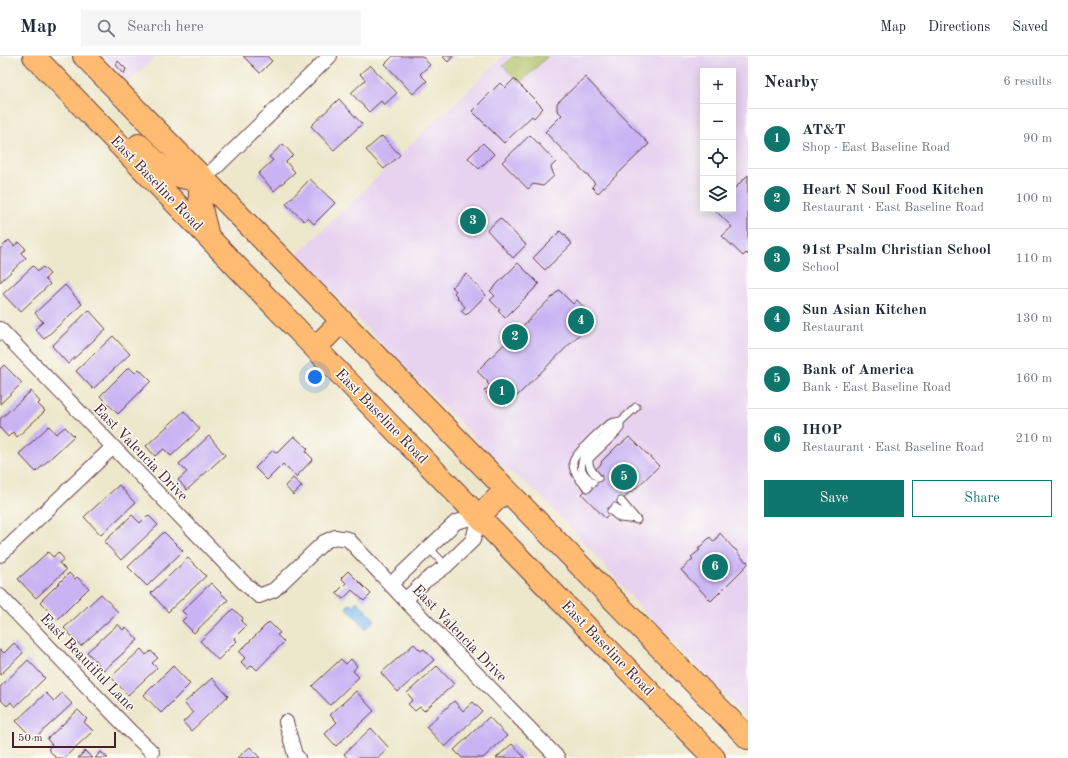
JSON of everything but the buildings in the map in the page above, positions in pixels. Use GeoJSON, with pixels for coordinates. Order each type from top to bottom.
{"type":"FeatureCollection","features":[{"type":"Feature","properties":{"kind":"main road","name":"East Baseline Road"},"geometry":{"type":"LineString","coordinates":[[34,56],[315,348],[714,758]]}},
{"type":"Feature","properties":{"kind":"main road"},"geometry":{"type":"LineString","coordinates":[[84,56],[748,738]]}},
{"type":"Feature","properties":{"kind":"main road"},"geometry":{"type":"LineString","coordinates":[[62,85],[103,109],[160,165],[174,175],[184,178],[204,180]]}},
{"type":"Feature","properties":{"kind":"main road"},"geometry":{"type":"LineString","coordinates":[[204,180],[200,191],[201,207],[208,236]]}},
{"type":"Feature","properties":{"kind":"main road"},"geometry":{"type":"LineString","coordinates":[[315,348],[342,321]]}},
{"type":"Feature","properties":{"kind":"main road"},"geometry":{"type":"LineString","coordinates":[[479,516],[506,490]]}},
{"type":"Feature","properties":{"kind":"street"},"geometry":{"type":"LineString","coordinates":[[204,180],[330,56]]}},
{"type":"Feature","properties":{"kind":"street","name":"East Valencia Drive"},"geometry":{"type":"LineString","coordinates":[[0,329],[243,582],[259,596],[274,590],[324,542],[335,537],[348,539],[390,585],[558,758]]}},
{"type":"Feature","properties":{"kind":"street"},"geometry":{"type":"LineString","coordinates":[[0,555],[113,447]]}},
{"type":"Feature","properties":{"kind":"street"},"geometry":{"type":"LineString","coordinates":[[390,585],[456,522],[479,516],[473,540],[446,566],[425,581],[405,600]]}},
{"type":"Feature","properties":{"kind":"street","name":"East Beautiful Lane"},"geometry":{"type":"LineString","coordinates":[[0,596],[152,752]]}},
{"type":"Feature","properties":{"kind":"street"},"geometry":{"type":"LineString","coordinates":[[286,722],[295,755],[298,758]]}},
{"type":"Feature","properties":{"kind":"lane"},"geometry":{"type":"LineString","coordinates":[[593,483],[583,473],[581,467],[582,460],[585,455],[636,407]]}},
{"type":"Feature","properties":{"kind":"lane"},"geometry":{"type":"LineString","coordinates":[[613,509],[635,520],[621,501]]}},
{"type":"Feature","properties":{"kind":"lane"},"geometry":{"type":"LineString","coordinates":[[429,548],[446,566]]}},
{"type":"Feature","properties":{"kind":"shaded area"},"geometry":{"type":"Polygon","coordinates":[[[103,56],[156,56],[128,82],[103,56]]]}},
{"type":"Feature","properties":{"kind":"shaded area"},"geometry":{"type":"Polygon","coordinates":[[[503,56],[748,56],[748,719],[640,607],[583,541],[538,493],[500,464],[296,256],[503,56]]]}},
{"type":"Feature","properties":{"kind":"green space"},"geometry":{"type":"Polygon","coordinates":[[[513,56],[548,56],[520,83],[503,66],[513,56]]]}},
{"type":"Feature","properties":{"kind":"water"},"geometry":{"type":"Polygon","coordinates":[[[357,601],[375,620],[366,628],[346,607],[350,604],[352,606],[357,601]]]}},
{"type":"Feature","properties":{"kind":"place","name":"91st Psalm Christian School"},"geometry":{"type":"Point","coordinates":[473,221]}},
{"type":"Feature","properties":{"kind":"place","name":"Sun Asian Kitchen"},"geometry":{"type":"Point","coordinates":[581,321]}},
{"type":"Feature","properties":{"kind":"place","name":"Heart N Soul Food Kitchen"},"geometry":{"type":"Point","coordinates":[515,337]}},
{"type":"Feature","properties":{"kind":"place","name":"AT&T"},"geometry":{"type":"Point","coordinates":[502,392]}},
{"type":"Feature","properties":{"kind":"place","name":"Bank of America"},"geometry":{"type":"Point","coordinates":[624,477]}},
{"type":"Feature","properties":{"kind":"place","name":"IHOP"},"geometry":{"type":"Point","coordinates":[715,567]}}]}
